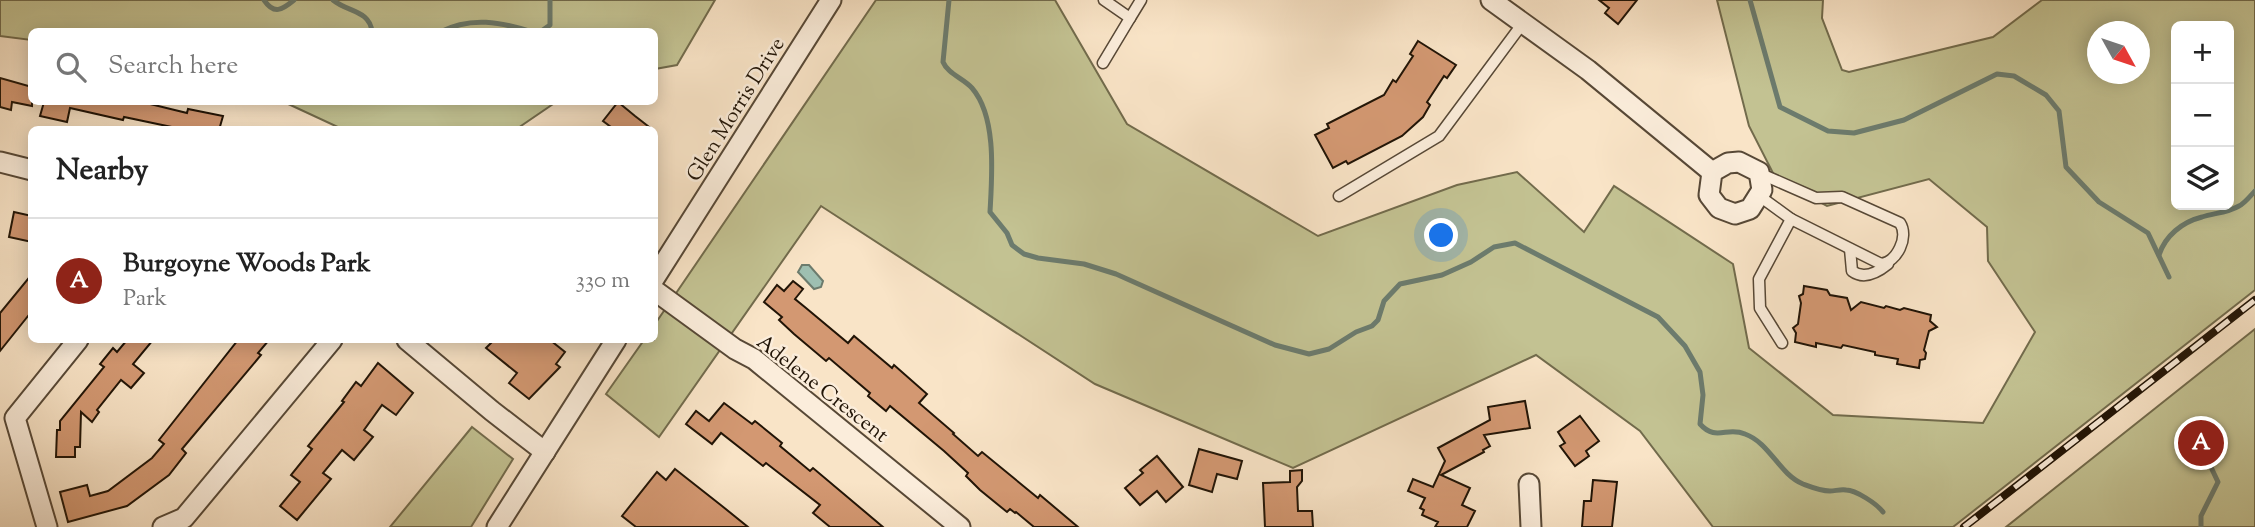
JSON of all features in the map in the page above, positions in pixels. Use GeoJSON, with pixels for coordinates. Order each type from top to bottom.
{"type":"FeatureCollection","features":[{"type":"Feature","properties":{"kind":"street","name":"Glen Morris Drive"},"geometry":{"type":"LineString","coordinates":[[658,273],[831,0]]}},
{"type":"Feature","properties":{"kind":"street"},"geometry":{"type":"LineString","coordinates":[[1492,0],[1588,70],[1712,172]]}},
{"type":"Feature","properties":{"kind":"street"},"geometry":{"type":"LineString","coordinates":[[0,162],[28,169]]}},
{"type":"Feature","properties":{"kind":"street"},"geometry":{"type":"LineString","coordinates":[[1739,162],[1759,173],[1762,190],[1749,209],[1735,214],[1719,208],[1709,195],[1712,172],[1728,163],[1739,162]]}},
{"type":"Feature","properties":{"kind":"street","name":"Adelene Crescent"},"geometry":{"type":"LineString","coordinates":[[658,293],[735,349],[754,359],[961,527]]}},
{"type":"Feature","properties":{"kind":"street"},"geometry":{"type":"LineString","coordinates":[[47,527],[15,418],[76,343]]}},
{"type":"Feature","properties":{"kind":"street"},"geometry":{"type":"LineString","coordinates":[[163,527],[184,518],[330,343]]}},
{"type":"Feature","properties":{"kind":"street"},"geometry":{"type":"LineString","coordinates":[[411,343],[545,452]]}},
{"type":"Feature","properties":{"kind":"street"},"geometry":{"type":"LineString","coordinates":[[498,527],[614,343]]}},
{"type":"Feature","properties":{"kind":"street"},"geometry":{"type":"LineString","coordinates":[[1529,484],[1531,527]]}},
{"type":"Feature","properties":{"kind":"lane"},"geometry":{"type":"LineString","coordinates":[[1104,0],[1130,18]]}},
{"type":"Feature","properties":{"kind":"lane"},"geometry":{"type":"LineString","coordinates":[[1103,63],[1141,0]]}},
{"type":"Feature","properties":{"kind":"lane"},"geometry":{"type":"LineString","coordinates":[[1339,196],[1438,136],[1523,23]]}},
{"type":"Feature","properties":{"kind":"lane"},"geometry":{"type":"LineString","coordinates":[[1759,173],[1816,198],[1842,197],[1900,223],[1904,230],[1904,237],[1894,257],[1881,270],[1867,275],[1858,275],[1852,271],[1850,249]]}},
{"type":"Feature","properties":{"kind":"lane"},"geometry":{"type":"LineString","coordinates":[[1758,195],[1791,219],[1881,264],[1889,263]]}},
{"type":"Feature","properties":{"kind":"lane"},"geometry":{"type":"LineString","coordinates":[[1782,343],[1760,308],[1759,279],[1791,219]]}},
{"type":"Feature","properties":{"kind":"shaded area"},"geometry":{"type":"Polygon","coordinates":[[[0,0],[715,0],[677,65],[658,68],[658,28],[28,28],[28,40],[0,36],[0,0]]]}},
{"type":"Feature","properties":{"kind":"shaded area"},"geometry":{"type":"Polygon","coordinates":[[[876,0],[1055,0],[1127,124],[1318,236],[1457,185],[1517,172],[1584,232],[1614,186],[1733,264],[1749,348],[1833,415],[1983,423],[2035,332],[1988,261],[1987,227],[1929,179],[1827,206],[1776,179],[1749,126],[1717,0],[1823,0],[1822,18],[1842,70],[1849,72],[1993,37],[2042,0],[2255,0],[2255,290],[1953,527],[1713,527],[1640,431],[1536,355],[1293,468],[1095,384],[821,206],[659,437],[606,394],[642,343],[658,343],[658,320],[876,0]]]}},
{"type":"Feature","properties":{"kind":"shaded area"},"geometry":{"type":"Polygon","coordinates":[[[290,105],[552,105],[521,126],[336,126],[290,105]]]}},
{"type":"Feature","properties":{"kind":"shaded area"},"geometry":{"type":"Polygon","coordinates":[[[802,265],[809,265],[823,281],[821,287],[814,289],[798,272],[802,265]]]}},
{"type":"Feature","properties":{"kind":"shaded area"},"geometry":{"type":"Polygon","coordinates":[[[2255,329],[2255,527],[2006,527],[2255,329]]]}},
{"type":"Feature","properties":{"kind":"shaded area"},"geometry":{"type":"Polygon","coordinates":[[[472,427],[513,459],[471,527],[390,527],[472,427]]]}},
{"type":"Feature","properties":{"kind":"building"},"geometry":{"type":"Polygon","coordinates":[[[1599,0],[1637,0],[1618,24],[1605,13],[1609,8],[1599,0]]]}},
{"type":"Feature","properties":{"kind":"building"},"geometry":{"type":"Polygon","coordinates":[[[1418,41],[1456,65],[1447,78],[1444,76],[1427,102],[1430,105],[1423,117],[1402,136],[1348,164],[1346,161],[1333,168],[1315,135],[1329,128],[1327,124],[1384,95],[1413,56],[1410,54],[1418,41]]]}},
{"type":"Feature","properties":{"kind":"building"},"geometry":{"type":"Polygon","coordinates":[[[0,78],[28,86],[28,105],[32,106],[12,102],[11,110],[0,107],[0,78]]]}},
{"type":"Feature","properties":{"kind":"building"},"geometry":{"type":"Polygon","coordinates":[[[43,105],[154,105],[187,113],[188,109],[223,116],[220,126],[167,126],[124,117],[123,120],[70,108],[67,122],[40,116],[43,105]]]}},
{"type":"Feature","properties":{"kind":"building"},"geometry":{"type":"Polygon","coordinates":[[[616,105],[622,105],[648,126],[610,126],[603,121],[616,105]]]}},
{"type":"Feature","properties":{"kind":"building"},"geometry":{"type":"Polygon","coordinates":[[[14,212],[28,215],[28,241],[9,237],[14,212]]]}},
{"type":"Feature","properties":{"kind":"building"},"geometry":{"type":"Polygon","coordinates":[[[28,279],[28,316],[0,351],[0,313],[28,279]]]}},
{"type":"Feature","properties":{"kind":"building"},"geometry":{"type":"Polygon","coordinates":[[[793,281],[803,289],[795,299],[848,343],[854,336],[892,368],[894,365],[927,394],[919,403],[953,434],[978,456],[982,452],[1038,498],[1040,495],[1078,527],[1034,527],[1016,512],[1010,509],[1007,512],[980,490],[966,476],[968,473],[944,451],[890,406],[886,411],[868,396],[870,393],[829,358],[826,361],[794,334],[779,320],[782,317],[764,302],[777,285],[784,291],[793,281]]]}},
{"type":"Feature","properties":{"kind":"building"},"geometry":{"type":"Polygon","coordinates":[[[1804,286],[1827,290],[1830,295],[1847,298],[1851,310],[1861,302],[1931,315],[1930,321],[1937,327],[1929,331],[1924,350],[1925,359],[1920,360],[1919,368],[1897,364],[1898,359],[1875,355],[1875,352],[1843,345],[1841,348],[1816,343],[1816,347],[1795,342],[1796,333],[1793,328],[1798,324],[1801,303],[1799,296],[1803,294],[1804,286]]]}},
{"type":"Feature","properties":{"kind":"building"},"geometry":{"type":"Polygon","coordinates":[[[124,343],[150,343],[133,364],[144,373],[131,388],[121,380],[97,410],[99,412],[92,422],[81,412],[80,447],[75,447],[75,457],[56,457],[60,421],[104,367],[100,364],[113,348],[117,352],[124,343]]]}},
{"type":"Feature","properties":{"kind":"building"},"geometry":{"type":"Polygon","coordinates":[[[236,343],[266,343],[258,353],[261,355],[182,449],[186,453],[169,475],[127,506],[68,522],[60,492],[87,485],[90,496],[108,491],[152,458],[164,444],[159,440],[236,343]]]}},
{"type":"Feature","properties":{"kind":"building"},"geometry":{"type":"Polygon","coordinates":[[[491,343],[554,343],[565,352],[556,364],[560,367],[529,399],[509,383],[517,373],[486,348],[491,343]]]}},
{"type":"Feature","properties":{"kind":"building"},"geometry":{"type":"Polygon","coordinates":[[[378,363],[413,393],[396,415],[382,405],[364,430],[373,437],[354,460],[342,450],[323,473],[331,479],[297,520],[280,506],[300,482],[291,475],[312,449],[308,446],[344,402],[342,401],[356,382],[361,386],[378,363]]]}},
{"type":"Feature","properties":{"kind":"building"},"geometry":{"type":"Polygon","coordinates":[[[1525,401],[1530,428],[1484,435],[1490,446],[1483,450],[1484,452],[1441,475],[1470,488],[1462,505],[1475,511],[1467,527],[1435,527],[1438,522],[1422,515],[1424,510],[1420,508],[1425,498],[1408,491],[1413,479],[1433,487],[1445,461],[1438,448],[1490,420],[1488,407],[1525,401]]]}},
{"type":"Feature","properties":{"kind":"building"},"geometry":{"type":"Polygon","coordinates":[[[724,403],[752,424],[755,421],[810,471],[813,468],[883,527],[830,527],[813,513],[820,505],[766,463],[763,466],[721,433],[712,444],[686,424],[696,411],[709,421],[724,403]]]}},
{"type":"Feature","properties":{"kind":"building"},"geometry":{"type":"Polygon","coordinates":[[[1580,416],[1599,441],[1586,451],[1589,456],[1575,466],[1560,446],[1565,443],[1558,432],[1580,416]]]}},
{"type":"Feature","properties":{"kind":"building"},"geometry":{"type":"Polygon","coordinates":[[[1199,449],[1242,461],[1237,479],[1217,474],[1212,492],[1189,485],[1199,449]]]}},
{"type":"Feature","properties":{"kind":"building"},"geometry":{"type":"Polygon","coordinates":[[[1157,456],[1183,487],[1166,502],[1157,491],[1140,505],[1125,488],[1143,473],[1140,470],[1157,456]]]}},
{"type":"Feature","properties":{"kind":"building"},"geometry":{"type":"Polygon","coordinates":[[[675,469],[748,527],[636,527],[622,516],[657,472],[666,480],[675,469]]]}},
{"type":"Feature","properties":{"kind":"building"},"geometry":{"type":"Polygon","coordinates":[[[1302,470],[1302,481],[1297,487],[1298,511],[1312,511],[1313,527],[1265,527],[1263,483],[1290,482],[1290,471],[1302,470]]]}},
{"type":"Feature","properties":{"kind":"building"},"geometry":{"type":"Polygon","coordinates":[[[1593,480],[1617,482],[1612,527],[1582,527],[1584,501],[1591,501],[1593,480]]]}},
{"type":"Feature","properties":{"kind":"waterway"},"geometry":{"type":"LineString","coordinates":[[264,0],[275,9],[294,0]]}},
{"type":"Feature","properties":{"kind":"waterway"},"geometry":{"type":"LineString","coordinates":[[333,0],[362,15],[371,28]]}},
{"type":"Feature","properties":{"kind":"waterway"},"geometry":{"type":"LineString","coordinates":[[546,28],[550,25],[550,0]]}},
{"type":"Feature","properties":{"kind":"waterway"},"geometry":{"type":"LineString","coordinates":[[949,0],[943,62],[948,70],[972,88],[986,114],[991,147],[990,212],[1007,233],[1012,245],[1024,254],[1084,264],[1116,274],[1275,345],[1309,354],[1329,349],[1356,332],[1372,326],[1378,320],[1384,301],[1400,284],[1442,275],[1471,262],[1494,247],[1515,243],[1658,317],[1685,346],[1700,372],[1703,395],[1700,424],[1706,429],[1717,433],[1739,432],[1754,438],[1787,473],[1803,484],[1823,490],[1855,492],[1883,512]]}},
{"type":"Feature","properties":{"kind":"waterway"},"geometry":{"type":"LineString","coordinates":[[1750,0],[1780,107],[1828,131],[1854,133],[1904,120],[1997,74],[2014,76],[2046,95],[2059,111],[2066,167],[2099,202],[2148,233],[2169,277]]}},
{"type":"Feature","properties":{"kind":"waterway"},"geometry":{"type":"LineString","coordinates":[[450,28],[475,22],[517,28]]}},
{"type":"Feature","properties":{"kind":"waterway"},"geometry":{"type":"LineString","coordinates":[[2159,255],[2165,242],[2181,226],[2195,219],[2234,208],[2255,191]]}},
{"type":"Feature","properties":{"kind":"waterway"},"geometry":{"type":"LineString","coordinates":[[2187,429],[2200,444],[2218,482],[2201,516],[2201,527]]}},
{"type":"Feature","properties":{"kind":"railway"},"geometry":{"type":"LineString","coordinates":[[1964,527],[2255,300]]}},
{"type":"Feature","properties":{"kind":"place","name":"Burgoyne Woods Park"},"geometry":{"type":"Point","coordinates":[2201,443]}}]}
